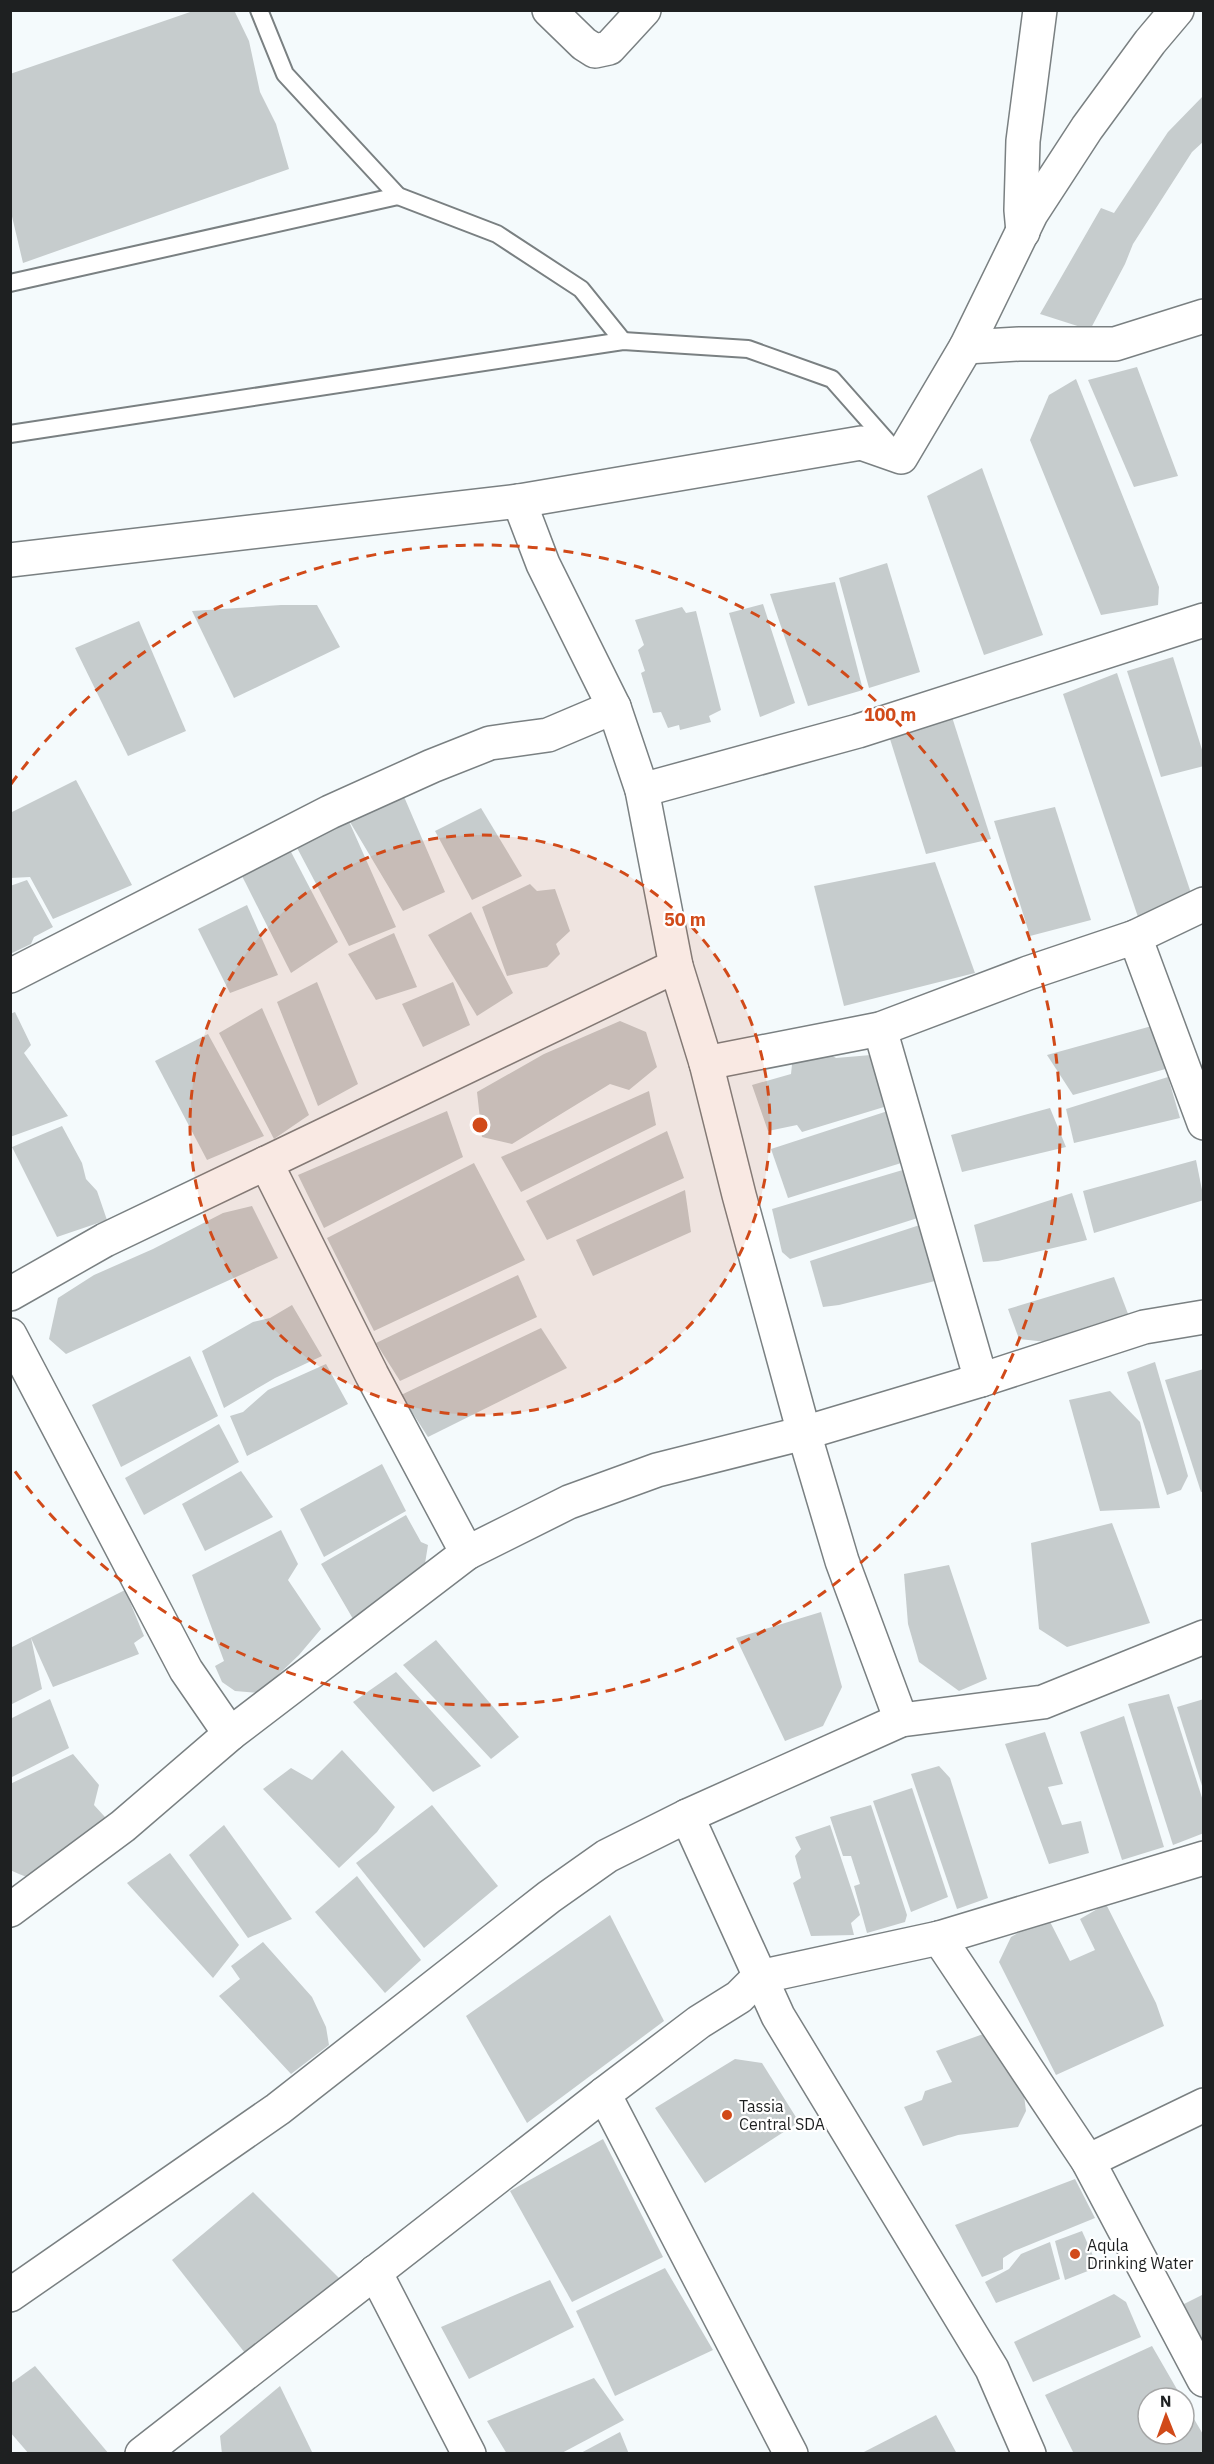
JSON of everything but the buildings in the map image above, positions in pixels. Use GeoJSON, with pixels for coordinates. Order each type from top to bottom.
{"type":"FeatureCollection","features":[{"type":"Feature","properties":{"kind":"street"},"geometry":{"type":"LineString","coordinates":[[549,10],[584,44],[595,51],[609,48],[644,10]]}},
{"type":"Feature","properties":{"kind":"street"},"geometry":{"type":"LineString","coordinates":[[1023,232],[1023,141],[1040,10]]}},
{"type":"Feature","properties":{"kind":"street"},"geometry":{"type":"LineString","coordinates":[[12,562],[519,501],[861,443],[902,457],[966,347],[1031,214],[1087,128],[1150,42],[1177,10]]}},
{"type":"Feature","properties":{"kind":"street"},"geometry":{"type":"LineString","coordinates":[[966,347],[1020,344],[1115,344],[1203,316]]}},
{"type":"Feature","properties":{"kind":"street"},"geometry":{"type":"LineString","coordinates":[[519,501],[543,564],[614,707],[642,790],[676,966],[706,1063],[739,1195],[804,1433],[842,1561],[901,1720]]}},
{"type":"Feature","properties":{"kind":"street"},"geometry":{"type":"LineString","coordinates":[[642,790],[858,730],[1203,620]]}},
{"type":"Feature","properties":{"kind":"street"},"geometry":{"type":"LineString","coordinates":[[10,976],[330,812],[432,765],[490,743],[548,735],[614,707]]}},
{"type":"Feature","properties":{"kind":"street"},"geometry":{"type":"LineString","coordinates":[[706,1063],[880,1029],[1028,973],[1135,937],[1203,904]]}},
{"type":"Feature","properties":{"kind":"street"},"geometry":{"type":"LineString","coordinates":[[1135,937],[1203,1122]]}},
{"type":"Feature","properties":{"kind":"street"},"geometry":{"type":"LineString","coordinates":[[10,1294],[105,1240],[676,966]]}},
{"type":"Feature","properties":{"kind":"street"},"geometry":{"type":"LineString","coordinates":[[880,1029],[981,1380]]}},
{"type":"Feature","properties":{"kind":"street"},"geometry":{"type":"LineString","coordinates":[[266,1162],[372,1375],[467,1552]]}},
{"type":"Feature","properties":{"kind":"street"},"geometry":{"type":"LineString","coordinates":[[10,1910],[123,1826],[230,1734],[467,1552],[569,1502],[657,1470],[804,1433],[981,1380],[1144,1327],[1203,1317]]}},
{"type":"Feature","properties":{"kind":"street"},"geometry":{"type":"LineString","coordinates":[[10,1335],[186,1670],[230,1734]]}},
{"type":"Feature","properties":{"kind":"street"},"geometry":{"type":"LineString","coordinates":[[10,2295],[278,2109],[549,1897],[607,1856],[687,1816],[901,1720],[1042,1702],[1203,1637]]}},
{"type":"Feature","properties":{"kind":"street"},"geometry":{"type":"LineString","coordinates":[[687,1816],[778,2016],[992,2370],[1029,2454]]}},
{"type":"Feature","properties":{"kind":"street"},"geometry":{"type":"LineString","coordinates":[[142,2454],[604,2094],[699,2022],[739,1997],[759,1977],[939,1938],[1203,1858]]}},
{"type":"Feature","properties":{"kind":"street"},"geometry":{"type":"LineString","coordinates":[[939,1938],[1088,2162],[1203,2380]]}},
{"type":"Feature","properties":{"kind":"street"},"geometry":{"type":"LineString","coordinates":[[604,2094],[791,2454]]}},
{"type":"Feature","properties":{"kind":"street"},"geometry":{"type":"LineString","coordinates":[[1088,2162],[1203,2105]]}},
{"type":"Feature","properties":{"kind":"street"},"geometry":{"type":"LineString","coordinates":[[375,2272],[469,2454]]}},
{"type":"Feature","properties":{"kind":"lane"},"geometry":{"type":"LineString","coordinates":[[259,10],[285,74],[398,196],[497,234],[580,289],[623,341]]}},
{"type":"Feature","properties":{"kind":"lane"},"geometry":{"type":"LineString","coordinates":[[10,283],[398,196]]}},
{"type":"Feature","properties":{"kind":"lane"},"geometry":{"type":"LineString","coordinates":[[10,434],[623,341],[748,349],[832,379],[902,457]]}},
{"type":"Feature","properties":{"kind":"place","name":"Tassia Central SDA"},"geometry":{"type":"Point","coordinates":[727,2115]}},
{"type":"Feature","properties":{"kind":"place","name":"Aqula Drinking Water"},"geometry":{"type":"Point","coordinates":[1075,2254]}}]}
